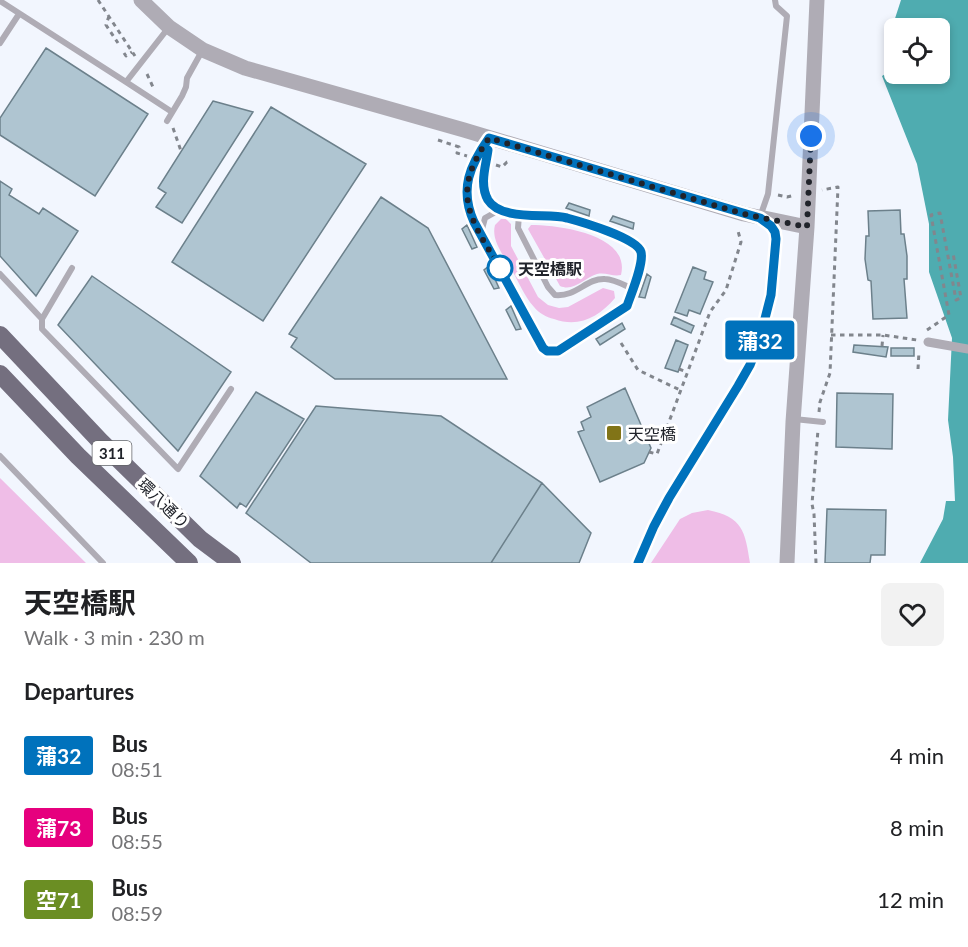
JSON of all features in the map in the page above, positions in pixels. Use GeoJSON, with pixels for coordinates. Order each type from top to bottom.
{"type":"FeatureCollection","features":[{"type":"Feature","properties":{"kind":"main road","name":"環八通り"},"geometry":{"type":"LineString","coordinates":[[0,335],[100,441],[200,539],[232,563]]}},
{"type":"Feature","properties":{"kind":"main road","name":"環八通り"},"geometry":{"type":"LineString","coordinates":[[0,374],[78,456],[189,563]]}},
{"type":"Feature","properties":{"kind":"street"},"geometry":{"type":"LineString","coordinates":[[141,0],[169,27],[202,50],[245,68],[760,218],[807,227]]}},
{"type":"Feature","properties":{"kind":"street"},"geometry":{"type":"LineString","coordinates":[[787,563],[793,419],[807,227],[817,0]]}},
{"type":"Feature","properties":{"kind":"street"},"geometry":{"type":"LineString","coordinates":[[924,341],[968,349]]}},
{"type":"Feature","properties":{"kind":"lane"},"geometry":{"type":"LineString","coordinates":[[760,218],[768,194],[787,16],[776,6],[775,0]]}},
{"type":"Feature","properties":{"kind":"lane"},"geometry":{"type":"LineString","coordinates":[[0,1],[172,112]]}},
{"type":"Feature","properties":{"kind":"lane"},"geometry":{"type":"LineString","coordinates":[[0,43],[19,14]]}},
{"type":"Feature","properties":{"kind":"lane"},"geometry":{"type":"LineString","coordinates":[[126,82],[169,27]]}},
{"type":"Feature","properties":{"kind":"lane"},"geometry":{"type":"LineString","coordinates":[[166,121],[186,87],[187,78],[202,50]]}},
{"type":"Feature","properties":{"kind":"lane"},"geometry":{"type":"LineString","coordinates":[[489,138],[483,180],[488,201],[501,209],[519,215],[567,218],[626,238],[636,244],[641,251],[641,260],[627,306],[558,351],[547,351],[543,348],[469,211],[467,195],[469,178],[475,159],[489,138]]}},
{"type":"Feature","properties":{"kind":"lane"},"geometry":{"type":"LineString","coordinates":[[481,234],[485,218],[501,209]]}},
{"type":"Feature","properties":{"kind":"lane"},"geometry":{"type":"LineString","coordinates":[[519,215],[518,228],[548,287],[555,295],[566,296],[596,280],[605,279],[633,289]]}},
{"type":"Feature","properties":{"kind":"lane"},"geometry":{"type":"LineString","coordinates":[[72,268],[42,319],[42,329],[178,469],[231,389]]}},
{"type":"Feature","properties":{"kind":"lane"},"geometry":{"type":"LineString","coordinates":[[0,274],[42,319]]}},
{"type":"Feature","properties":{"kind":"lane"},"geometry":{"type":"LineString","coordinates":[[793,419],[821,422]]}},
{"type":"Feature","properties":{"kind":"lane"},"geometry":{"type":"LineString","coordinates":[[0,456],[103,563]]}},
{"type":"Feature","properties":{"kind":"path"},"geometry":{"type":"LineString","coordinates":[[98,0],[131,51],[126,56],[124,53]]}},
{"type":"Feature","properties":{"kind":"path"},"geometry":{"type":"LineString","coordinates":[[109,16],[106,25],[118,44]]}},
{"type":"Feature","properties":{"kind":"path"},"geometry":{"type":"LineString","coordinates":[[432,138],[459,147],[457,153],[468,157]]}},
{"type":"Feature","properties":{"kind":"path"},"geometry":{"type":"LineString","coordinates":[[497,165],[502,167],[507,162],[513,162]]}},
{"type":"Feature","properties":{"kind":"path"},"geometry":{"type":"LineString","coordinates":[[816,563],[812,504],[821,422],[820,402],[830,373],[838,187],[818,191]]}},
{"type":"Feature","properties":{"kind":"path"},"geometry":{"type":"LineString","coordinates":[[768,194],[787,197],[797,195]]}},
{"type":"Feature","properties":{"kind":"path"},"geometry":{"type":"LineString","coordinates":[[918,369],[924,341],[920,334],[949,315],[931,215],[940,213],[956,300],[961,298],[953,253]]}},
{"type":"Feature","properties":{"kind":"path"},"geometry":{"type":"LineString","coordinates":[[649,452],[657,454],[710,312],[726,290],[741,242],[738,231]]}},
{"type":"Feature","properties":{"kind":"path"},"geometry":{"type":"LineString","coordinates":[[831,335],[883,334],[924,341]]}},
{"type":"Feature","properties":{"kind":"path"},"geometry":{"type":"LineString","coordinates":[[882,346],[883,334]]}},
{"type":"Feature","properties":{"kind":"path"},"geometry":{"type":"LineString","coordinates":[[621,343],[638,370],[680,390]]}},
{"type":"Feature","properties":{"kind":"path"},"geometry":{"type":"LineString","coordinates":[[679,369],[687,372]]}},
{"type":"Feature","properties":{"kind":"shaded area"},"geometry":{"type":"Polygon","coordinates":[[[501,219],[506,219],[511,224],[511,246],[538,297],[548,305],[559,308],[568,307],[603,288],[614,291],[615,298],[602,311],[580,321],[563,321],[540,313],[527,298],[496,241],[495,225],[501,219]]]}},
{"type":"Feature","properties":{"kind":"shaded area"},"geometry":{"type":"Polygon","coordinates":[[[531,225],[574,230],[604,241],[615,250],[621,261],[621,275],[597,274],[574,286],[560,286],[528,229],[531,225]]]}},
{"type":"Feature","properties":{"kind":"shaded area"},"geometry":{"type":"Polygon","coordinates":[[[0,478],[86,563],[0,563],[0,478]]]}},
{"type":"Feature","properties":{"kind":"shaded area"},"geometry":{"type":"Polygon","coordinates":[[[708,510],[729,517],[740,527],[744,534],[750,563],[651,563],[680,519],[692,513],[708,510]]]}},
{"type":"Feature","properties":{"kind":"water"},"geometry":{"type":"Polygon","coordinates":[[[901,0],[968,0],[968,563],[920,563],[943,519],[946,501],[955,501],[948,420],[952,338],[929,272],[929,224],[917,164],[885,84],[950,84],[950,18],[895,18],[901,0]]]}},
{"type":"Feature","properties":{"kind":"building"},"geometry":{"type":"Polygon","coordinates":[[[46,48],[148,114],[95,196],[0,135],[0,118],[46,48]]]}},
{"type":"Feature","properties":{"kind":"building"},"geometry":{"type":"Polygon","coordinates":[[[213,101],[253,112],[182,223],[156,207],[166,193],[158,188],[213,101]]]}},
{"type":"Feature","properties":{"kind":"building"},"geometry":{"type":"Polygon","coordinates":[[[271,107],[366,164],[263,321],[172,262],[271,107]]]}},
{"type":"Feature","properties":{"kind":"building"},"geometry":{"type":"Polygon","coordinates":[[[0,181],[12,189],[9,195],[39,214],[43,208],[78,231],[36,296],[0,256],[0,181]]]}},
{"type":"Feature","properties":{"kind":"building"},"geometry":{"type":"Polygon","coordinates":[[[381,197],[428,228],[507,379],[335,379],[291,347],[297,338],[289,334],[381,197]]]}},
{"type":"Feature","properties":{"kind":"building"},"geometry":{"type":"Polygon","coordinates":[[[569,203],[590,210],[589,216],[566,208],[569,203]]]}},
{"type":"Feature","properties":{"kind":"building"},"geometry":{"type":"Polygon","coordinates":[[[900,210],[901,234],[904,234],[907,256],[907,279],[904,279],[907,318],[873,319],[871,281],[868,280],[865,259],[866,236],[869,236],[868,211],[900,210]]]}},
{"type":"Feature","properties":{"kind":"building"},"geometry":{"type":"Polygon","coordinates":[[[613,216],[634,223],[633,229],[610,221],[613,216]]]}},
{"type":"Feature","properties":{"kind":"building"},"geometry":{"type":"Polygon","coordinates":[[[467,225],[477,247],[472,249],[462,229],[467,225]]]}},
{"type":"Feature","properties":{"kind":"building"},"geometry":{"type":"Polygon","coordinates":[[[489,266],[499,288],[494,289],[484,270],[489,266]]]}},
{"type":"Feature","properties":{"kind":"building"},"geometry":{"type":"Polygon","coordinates":[[[693,267],[706,272],[704,279],[713,282],[700,314],[689,310],[687,316],[675,312],[693,267]]]}},
{"type":"Feature","properties":{"kind":"building"},"geometry":{"type":"Polygon","coordinates":[[[647,274],[651,277],[645,298],[639,297],[647,274]]]}},
{"type":"Feature","properties":{"kind":"building"},"geometry":{"type":"Polygon","coordinates":[[[92,276],[231,372],[178,451],[58,325],[92,276]]]}},
{"type":"Feature","properties":{"kind":"building"},"geometry":{"type":"Polygon","coordinates":[[[511,306],[521,329],[516,330],[506,310],[511,306]]]}},
{"type":"Feature","properties":{"kind":"building"},"geometry":{"type":"Polygon","coordinates":[[[674,317],[694,326],[691,333],[671,324],[674,317]]]}},
{"type":"Feature","properties":{"kind":"building"},"geometry":{"type":"Polygon","coordinates":[[[622,323],[625,329],[600,345],[596,339],[622,323]]]}},
{"type":"Feature","properties":{"kind":"building"},"geometry":{"type":"Polygon","coordinates":[[[676,340],[688,345],[678,372],[665,368],[676,340]]]}},
{"type":"Feature","properties":{"kind":"building"},"geometry":{"type":"Polygon","coordinates":[[[854,345],[888,347],[886,357],[853,352],[854,345]]]}},
{"type":"Feature","properties":{"kind":"building"},"geometry":{"type":"Polygon","coordinates":[[[891,348],[914,348],[914,356],[891,356],[891,348]]]}},
{"type":"Feature","properties":{"kind":"building","name":"天空橋"},"geometry":{"type":"Polygon","coordinates":[[[625,388],[651,448],[644,463],[600,482],[578,432],[584,430],[581,422],[591,417],[587,407],[625,388]]]}},
{"type":"Feature","properties":{"kind":"building"},"geometry":{"type":"Polygon","coordinates":[[[256,392],[304,419],[246,507],[240,503],[237,508],[200,476],[256,392]]]}},
{"type":"Feature","properties":{"kind":"building"},"geometry":{"type":"Polygon","coordinates":[[[837,393],[893,394],[892,449],[836,447],[837,393]]]}},
{"type":"Feature","properties":{"kind":"building"},"geometry":{"type":"Polygon","coordinates":[[[316,406],[441,416],[542,483],[491,563],[311,563],[246,513],[316,406]]]}},
{"type":"Feature","properties":{"kind":"building"},"geometry":{"type":"Polygon","coordinates":[[[542,483],[591,533],[579,563],[491,563],[542,483]]]}},
{"type":"Feature","properties":{"kind":"building"},"geometry":{"type":"Polygon","coordinates":[[[827,509],[886,510],[885,555],[871,555],[870,563],[825,563],[827,509]]]}},
{"type":"Feature","properties":{"kind":"bus line","name":"蒲32"},"geometry":{"type":"LineString","coordinates":[[488,150],[483,180],[488,201],[493,205],[519,215],[567,218],[626,238],[636,244],[641,251],[641,260],[627,306],[558,351],[547,351],[543,348],[474,222],[467,204],[469,178],[475,159],[489,138],[760,218],[766,221],[775,232],[776,247],[771,295],[759,342],[750,365],[687,466],[654,526],[638,563]]}},
{"type":"Feature","properties":{"kind":"place","name":"天空橋駅"},"geometry":{"type":"Point","coordinates":[500,268]}},
{"type":"Feature","properties":{"kind":"place","name":"天空橋"},"geometry":{"type":"Point","coordinates":[614,433]}},
{"type":"Feature","properties":{"kind":"route"},"geometry":{"type":"LineString","coordinates":[[500,268],[474,222],[467,204],[469,178],[475,159],[489,138],[744,214],[807,227],[811,136]]}}]}
